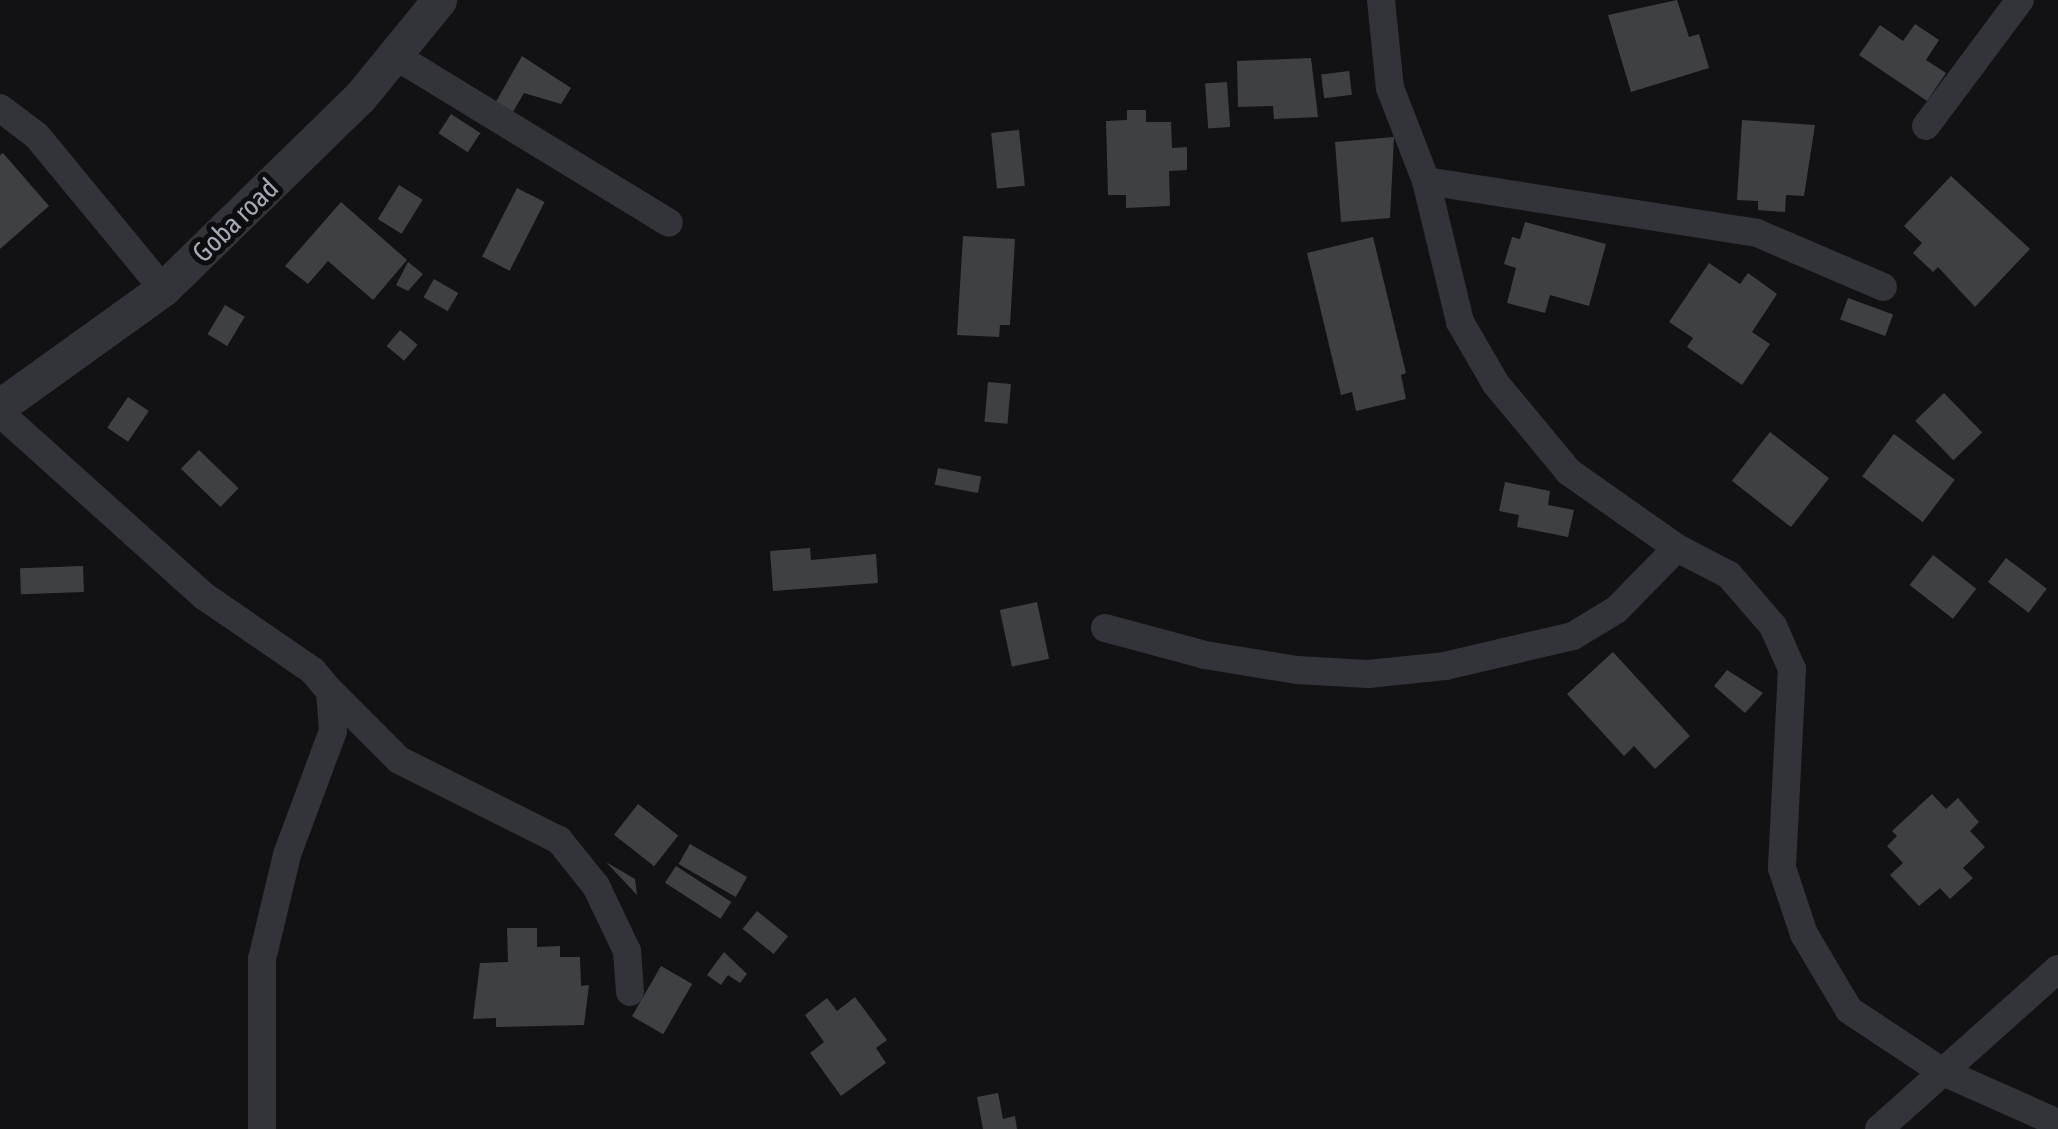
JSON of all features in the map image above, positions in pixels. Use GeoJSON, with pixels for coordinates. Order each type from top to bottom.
{"type":"FeatureCollection","features":[{"type":"Feature","properties":{"kind":"street","name":"Goba road"},"geometry":{"type":"LineString","coordinates":[[0,410],[162,289],[298,160],[439,0]]}},
{"type":"Feature","properties":{"kind":"street"},"geometry":{"type":"LineString","coordinates":[[1381,0],[1390,88],[1426,181],[1460,322],[1496,384],[1569,472],[1677,548],[1729,575],[1773,626],[1792,670],[1782,868],[1804,934],[1849,1010],[1941,1071],[2058,1123]]}},
{"type":"Feature","properties":{"kind":"street"},"geometry":{"type":"LineString","coordinates":[[1926,126],[2020,0]]}},
{"type":"Feature","properties":{"kind":"street"},"geometry":{"type":"LineString","coordinates":[[394,55],[669,223]]}},
{"type":"Feature","properties":{"kind":"street"},"geometry":{"type":"LineString","coordinates":[[0,108],[37,136],[162,289]]}},
{"type":"Feature","properties":{"kind":"street"},"geometry":{"type":"LineString","coordinates":[[1426,181],[1757,233],[1883,287]]}},
{"type":"Feature","properties":{"kind":"street"},"geometry":{"type":"LineString","coordinates":[[0,410],[204,596],[313,671],[399,760],[558,840],[596,886],[628,951],[630,992]]}},
{"type":"Feature","properties":{"kind":"street"},"geometry":{"type":"LineString","coordinates":[[1106,628],[1204,655],[1297,670],[1368,674],[1445,666],[1573,636],[1616,610],[1677,548]]}},
{"type":"Feature","properties":{"kind":"street"},"geometry":{"type":"LineString","coordinates":[[262,1129],[262,959],[287,855],[333,731],[330,691]]}},
{"type":"Feature","properties":{"kind":"street"},"geometry":{"type":"LineString","coordinates":[[1879,1129],[2058,969]]}},
{"type":"Feature","properties":{"kind":"building"},"geometry":{"type":"Polygon","coordinates":[[[1677,0],[1689,37],[1699,34],[1709,68],[1631,92],[1608,15],[1677,0]]]}},
{"type":"Feature","properties":{"kind":"building"},"geometry":{"type":"Polygon","coordinates":[[[1915,24],[1939,40],[1926,60],[1946,73],[1927,101],[1859,55],[1880,25],[1903,41],[1915,24]]]}},
{"type":"Feature","properties":{"kind":"building"},"geometry":{"type":"Polygon","coordinates":[[[522,56],[571,88],[561,104],[524,93],[510,117],[493,107],[522,56]]]}},
{"type":"Feature","properties":{"kind":"building"},"geometry":{"type":"Polygon","coordinates":[[[1311,58],[1318,117],[1274,119],[1273,106],[1238,107],[1237,61],[1311,58]]]}},
{"type":"Feature","properties":{"kind":"building"},"geometry":{"type":"Polygon","coordinates":[[[1349,71],[1352,95],[1324,98],[1321,74],[1349,71]]]}},
{"type":"Feature","properties":{"kind":"building"},"geometry":{"type":"Polygon","coordinates":[[[1227,82],[1230,127],[1208,128],[1205,84],[1227,82]]]}},
{"type":"Feature","properties":{"kind":"building"},"geometry":{"type":"Polygon","coordinates":[[[1127,110],[1146,110],[1146,122],[1171,122],[1172,148],[1187,147],[1187,170],[1169,171],[1170,206],[1126,208],[1126,195],[1108,195],[1106,121],[1127,120],[1127,110]]]}},
{"type":"Feature","properties":{"kind":"building"},"geometry":{"type":"Polygon","coordinates":[[[451,114],[480,133],[468,152],[438,133],[451,114]]]}},
{"type":"Feature","properties":{"kind":"building"},"geometry":{"type":"Polygon","coordinates":[[[1742,120],[1815,125],[1804,196],[1786,195],[1785,212],[1758,210],[1758,201],[1737,200],[1742,120]]]}},
{"type":"Feature","properties":{"kind":"building"},"geometry":{"type":"Polygon","coordinates":[[[1019,130],[1025,186],[997,189],[991,133],[1019,130]]]}},
{"type":"Feature","properties":{"kind":"building"},"geometry":{"type":"Polygon","coordinates":[[[1394,137],[1390,218],[1341,222],[1335,142],[1394,137]]]}},
{"type":"Feature","properties":{"kind":"building"},"geometry":{"type":"Polygon","coordinates":[[[3,153],[49,206],[0,249],[0,155],[3,153]]]}},
{"type":"Feature","properties":{"kind":"building"},"geometry":{"type":"Polygon","coordinates":[[[1951,176],[2030,249],[1975,307],[1938,267],[1933,272],[1913,253],[1922,243],[1904,226],[1951,176]]]}},
{"type":"Feature","properties":{"kind":"building"},"geometry":{"type":"Polygon","coordinates":[[[399,185],[423,200],[402,234],[378,219],[399,185]]]}},
{"type":"Feature","properties":{"kind":"building"},"geometry":{"type":"Polygon","coordinates":[[[517,188],[545,202],[510,271],[482,257],[517,188]]]}},
{"type":"Feature","properties":{"kind":"building"},"geometry":{"type":"Polygon","coordinates":[[[341,202],[407,260],[373,300],[328,261],[308,284],[285,266],[341,202]]]}},
{"type":"Feature","properties":{"kind":"building"},"geometry":{"type":"Polygon","coordinates":[[[1525,222],[1606,244],[1589,306],[1550,295],[1545,313],[1507,303],[1516,268],[1504,264],[1512,237],[1520,239],[1525,222]]]}},
{"type":"Feature","properties":{"kind":"building"},"geometry":{"type":"Polygon","coordinates":[[[963,236],[1015,239],[1010,325],[1000,325],[999,337],[957,335],[963,236]]]}},
{"type":"Feature","properties":{"kind":"building"},"geometry":{"type":"Polygon","coordinates":[[[1373,237],[1406,373],[1401,375],[1406,399],[1356,411],[1352,392],[1341,395],[1307,253],[1373,237]]]}},
{"type":"Feature","properties":{"kind":"building"},"geometry":{"type":"Polygon","coordinates":[[[408,262],[423,274],[408,291],[396,285],[408,262]]]}},
{"type":"Feature","properties":{"kind":"building"},"geometry":{"type":"Polygon","coordinates":[[[1709,263],[1740,284],[1748,273],[1777,294],[1752,332],[1770,344],[1742,385],[1687,347],[1693,338],[1669,322],[1709,263]]]}},
{"type":"Feature","properties":{"kind":"building"},"geometry":{"type":"Polygon","coordinates":[[[434,279],[458,293],[448,311],[424,297],[434,279]]]}},
{"type":"Feature","properties":{"kind":"building"},"geometry":{"type":"Polygon","coordinates":[[[1848,298],[1893,314],[1885,336],[1840,320],[1848,298]]]}},
{"type":"Feature","properties":{"kind":"building"},"geometry":{"type":"Polygon","coordinates":[[[225,305],[245,317],[227,346],[207,334],[225,305]]]}},
{"type":"Feature","properties":{"kind":"building"},"geometry":{"type":"Polygon","coordinates":[[[400,330],[418,345],[404,361],[387,346],[400,330]]]}},
{"type":"Feature","properties":{"kind":"building"},"geometry":{"type":"Polygon","coordinates":[[[988,382],[1011,384],[1007,424],[985,422],[988,382]]]}},
{"type":"Feature","properties":{"kind":"building"},"geometry":{"type":"Polygon","coordinates":[[[1944,393],[1982,433],[1953,460],[1915,421],[1944,393]]]}},
{"type":"Feature","properties":{"kind":"building"},"geometry":{"type":"Polygon","coordinates":[[[128,397],[149,411],[128,442],[107,428],[128,397]]]}},
{"type":"Feature","properties":{"kind":"building"},"geometry":{"type":"Polygon","coordinates":[[[1770,432],[1829,478],[1791,527],[1732,481],[1770,432]]]}},
{"type":"Feature","properties":{"kind":"building"},"geometry":{"type":"Polygon","coordinates":[[[1894,434],[1955,480],[1923,522],[1862,476],[1894,434]]]}},
{"type":"Feature","properties":{"kind":"building"},"geometry":{"type":"Polygon","coordinates":[[[199,450],[239,488],[221,507],[181,469],[199,450]]]}},
{"type":"Feature","properties":{"kind":"building"},"geometry":{"type":"Polygon","coordinates":[[[938,468],[981,476],[978,493],[935,485],[938,468]]]}},
{"type":"Feature","properties":{"kind":"building"},"geometry":{"type":"Polygon","coordinates":[[[1505,482],[1550,491],[1548,505],[1574,510],[1568,537],[1517,527],[1519,515],[1499,511],[1505,482]]]}},
{"type":"Feature","properties":{"kind":"building"},"geometry":{"type":"Polygon","coordinates":[[[810,548],[811,560],[876,554],[878,583],[773,591],[770,551],[810,548]]]}},
{"type":"Feature","properties":{"kind":"building"},"geometry":{"type":"Polygon","coordinates":[[[1933,555],[1976,589],[1953,619],[1910,585],[1933,555]]]}},
{"type":"Feature","properties":{"kind":"building"},"geometry":{"type":"Polygon","coordinates":[[[2006,558],[2047,589],[2029,613],[1988,582],[2006,558]]]}},
{"type":"Feature","properties":{"kind":"building"},"geometry":{"type":"Polygon","coordinates":[[[83,566],[84,592],[21,594],[20,568],[83,566]]]}},
{"type":"Feature","properties":{"kind":"building"},"geometry":{"type":"Polygon","coordinates":[[[1037,602],[1049,659],[1012,667],[1000,610],[1037,602]]]}},
{"type":"Feature","properties":{"kind":"building"},"geometry":{"type":"Polygon","coordinates":[[[1613,652],[1690,736],[1655,769],[1634,746],[1624,756],[1567,694],[1613,652]]]}},
{"type":"Feature","properties":{"kind":"building"},"geometry":{"type":"Polygon","coordinates":[[[1727,670],[1763,693],[1745,713],[1714,686],[1727,670]]]}},
{"type":"Feature","properties":{"kind":"building"},"geometry":{"type":"Polygon","coordinates":[[[1932,794],[1946,809],[1958,798],[1979,822],[1970,831],[1985,847],[1963,868],[1973,878],[1950,899],[1940,888],[1919,906],[1890,875],[1903,863],[1887,846],[1897,836],[1892,831],[1932,794]]]}},
{"type":"Feature","properties":{"kind":"building"},"geometry":{"type":"Polygon","coordinates":[[[638,804],[678,835],[654,866],[614,835],[638,804]]]}},
{"type":"Feature","properties":{"kind":"building"},"geometry":{"type":"Polygon","coordinates":[[[690,844],[747,877],[736,897],[678,864],[690,844]]]}},
{"type":"Feature","properties":{"kind":"building"},"geometry":{"type":"Polygon","coordinates":[[[606,862],[635,879],[637,895],[606,862]]]}},
{"type":"Feature","properties":{"kind":"building"},"geometry":{"type":"Polygon","coordinates":[[[676,866],[731,902],[720,919],[665,883],[676,866]]]}},
{"type":"Feature","properties":{"kind":"building"},"geometry":{"type":"Polygon","coordinates":[[[757,911],[788,936],[774,954],[743,929],[757,911]]]}},
{"type":"Feature","properties":{"kind":"building"},"geometry":{"type":"Polygon","coordinates":[[[507,928],[537,928],[537,947],[560,946],[560,957],[580,957],[581,986],[589,985],[584,1025],[496,1027],[496,1018],[473,1019],[480,963],[508,962],[507,928]]]}},
{"type":"Feature","properties":{"kind":"building"},"geometry":{"type":"Polygon","coordinates":[[[724,952],[747,974],[740,983],[728,975],[721,985],[707,975],[724,952]]]}},
{"type":"Feature","properties":{"kind":"building"},"geometry":{"type":"Polygon","coordinates":[[[661,966],[692,984],[663,1034],[632,1016],[661,966]]]}},
{"type":"Feature","properties":{"kind":"building"},"geometry":{"type":"Polygon","coordinates":[[[855,997],[887,1040],[876,1048],[886,1063],[841,1096],[810,1053],[824,1042],[805,1015],[827,998],[837,1011],[855,997]]]}},
{"type":"Feature","properties":{"kind":"building"},"geometry":{"type":"Polygon","coordinates":[[[998,1093],[1003,1119],[1015,1116],[1017,1129],[983,1129],[977,1097],[998,1093]]]}}]}
